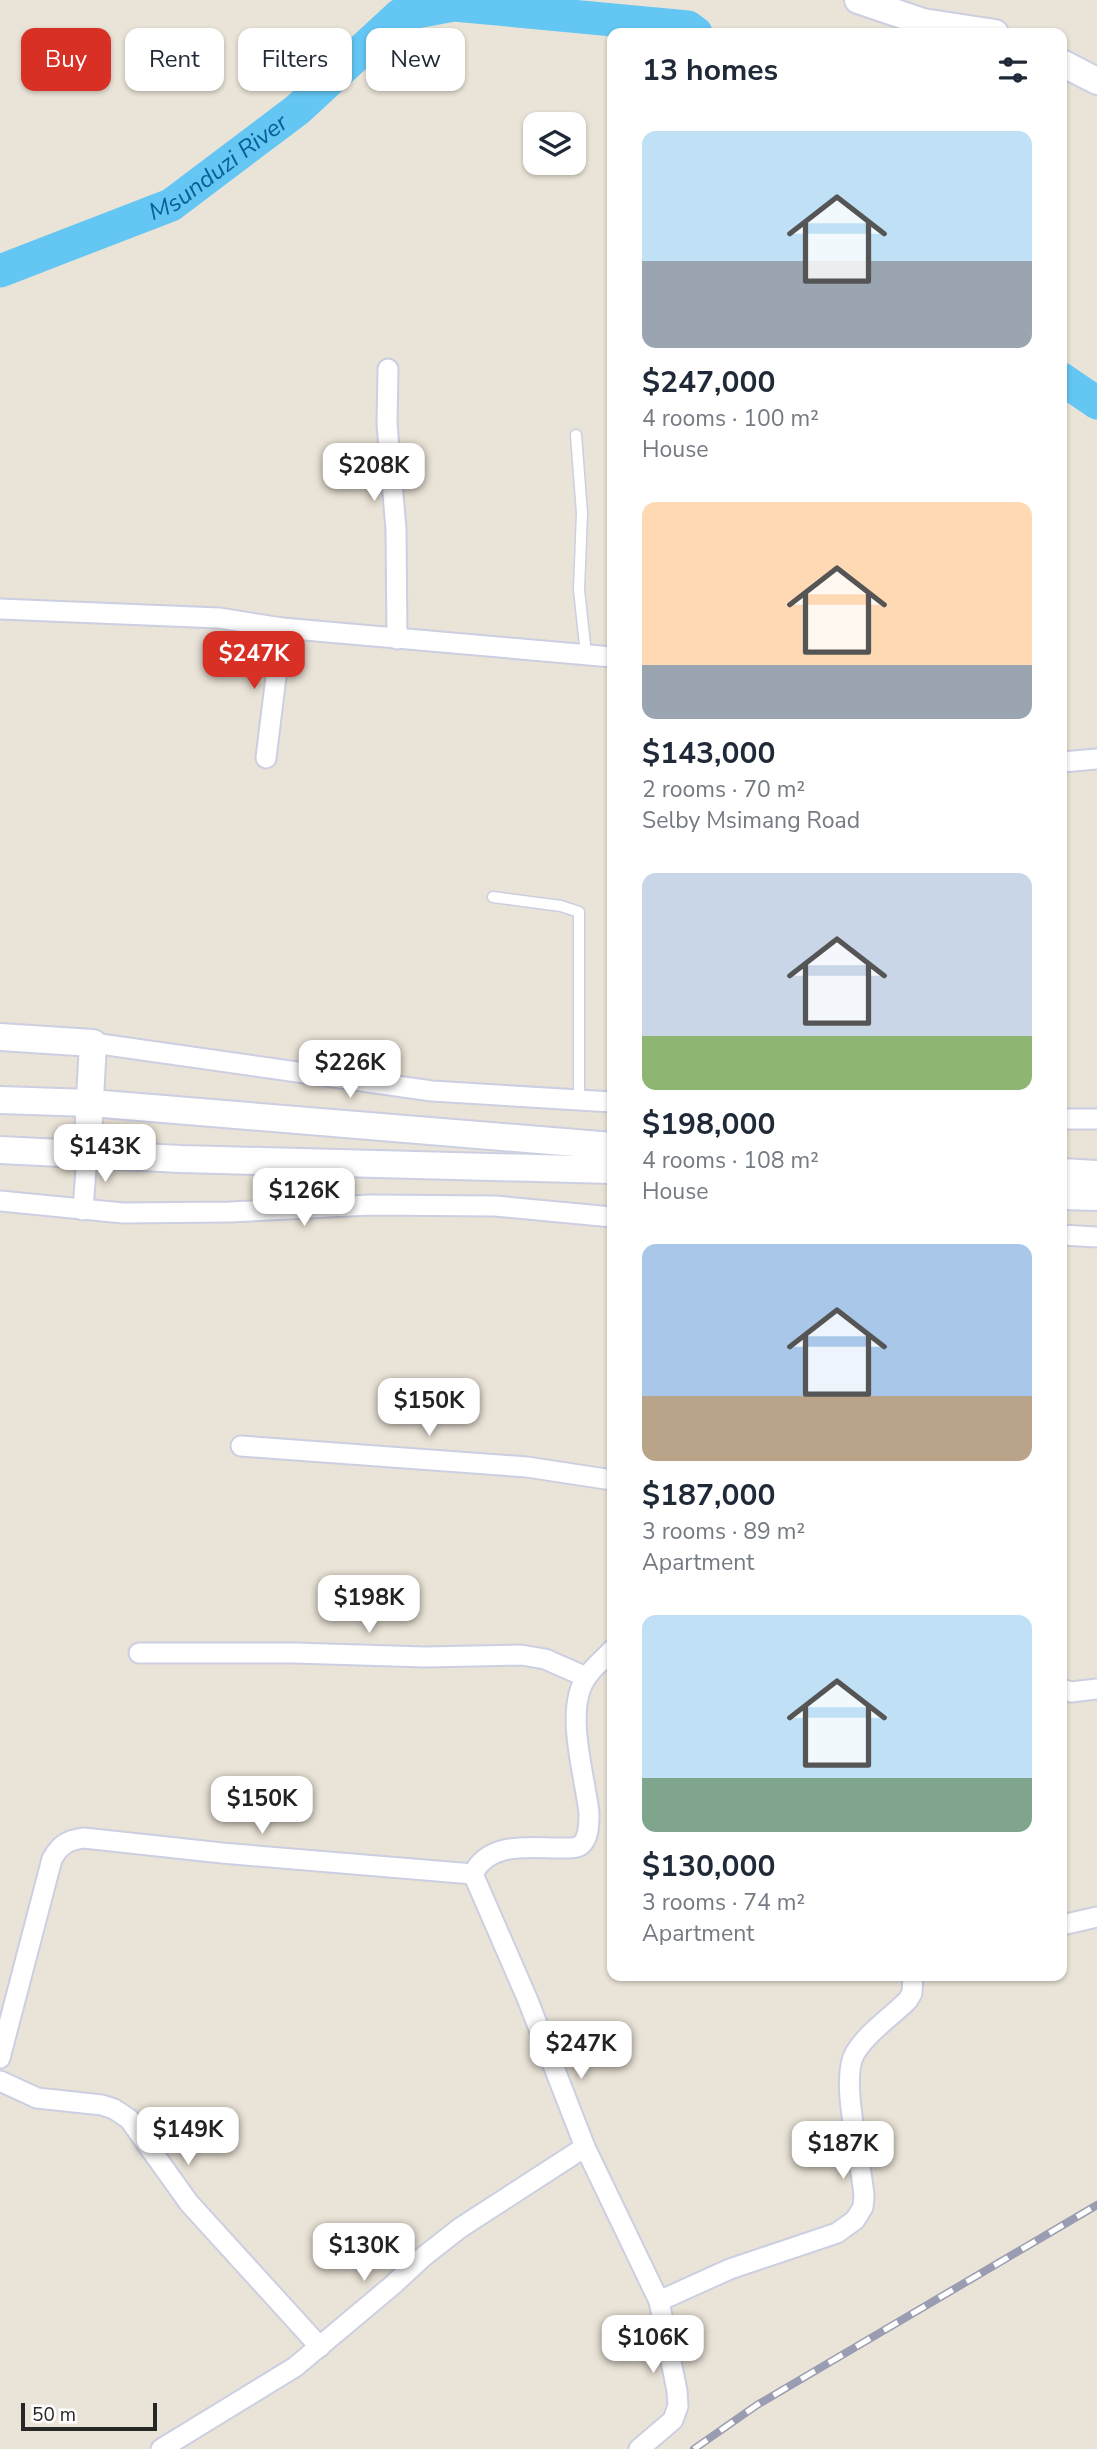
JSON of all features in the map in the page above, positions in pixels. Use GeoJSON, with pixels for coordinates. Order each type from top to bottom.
{"type":"FeatureCollection","features":[{"type":"Feature","properties":{"kind":"main road"},"geometry":{"type":"LineString","coordinates":[[858,0],[923,22],[962,28]]}},
{"type":"Feature","properties":{"kind":"main road"},"geometry":{"type":"LineString","coordinates":[[1067,66],[1097,81]]}},
{"type":"Feature","properties":{"kind":"main road"},"geometry":{"type":"LineString","coordinates":[[0,1037],[93,1044],[87,1155]]}},
{"type":"Feature","properties":{"kind":"main road"},"geometry":{"type":"LineString","coordinates":[[0,1100],[91,1103],[607,1146]]}},
{"type":"Feature","properties":{"kind":"main road"},"geometry":{"type":"LineString","coordinates":[[0,1150],[87,1155],[607,1170]]}},
{"type":"Feature","properties":{"kind":"main road"},"geometry":{"type":"LineString","coordinates":[[1067,1172],[1097,1174]]}},
{"type":"Feature","properties":{"kind":"main road"},"geometry":{"type":"LineString","coordinates":[[1067,1196],[1097,1197]]}},
{"type":"Feature","properties":{"kind":"street"},"geometry":{"type":"LineString","coordinates":[[388,369],[387,424],[396,529],[397,639]]}},
{"type":"Feature","properties":{"kind":"street"},"geometry":{"type":"LineString","coordinates":[[0,609],[219,618],[282,628],[607,656]]}},
{"type":"Feature","properties":{"kind":"street"},"geometry":{"type":"LineString","coordinates":[[266,758],[282,628]]}},
{"type":"Feature","properties":{"kind":"street"},"geometry":{"type":"LineString","coordinates":[[1067,762],[1097,759]]}},
{"type":"Feature","properties":{"kind":"street"},"geometry":{"type":"LineString","coordinates":[[93,1044],[432,1091],[607,1102]]}},
{"type":"Feature","properties":{"kind":"street"},"geometry":{"type":"LineString","coordinates":[[1067,1119],[1097,1119]]}},
{"type":"Feature","properties":{"kind":"street"},"geometry":{"type":"LineString","coordinates":[[83,1210],[87,1155]]}},
{"type":"Feature","properties":{"kind":"street"},"geometry":{"type":"LineString","coordinates":[[0,1202],[123,1213],[370,1205],[495,1206],[607,1217]]}},
{"type":"Feature","properties":{"kind":"street"},"geometry":{"type":"LineString","coordinates":[[1067,1235],[1097,1237]]}},
{"type":"Feature","properties":{"kind":"street"},"geometry":{"type":"LineString","coordinates":[[241,1446],[527,1467],[607,1479]]}},
{"type":"Feature","properties":{"kind":"street"},"geometry":{"type":"LineString","coordinates":[[139,1653],[295,1653],[425,1657],[521,1655],[545,1659],[586,1677]]}},
{"type":"Feature","properties":{"kind":"street"},"geometry":{"type":"LineString","coordinates":[[473,1874],[484,1858],[502,1850],[569,1848],[579,1847],[583,1843],[588,1829],[589,1813],[575,1716],[577,1695],[586,1677],[607,1655]]}},
{"type":"Feature","properties":{"kind":"street"},"geometry":{"type":"LineString","coordinates":[[1067,1691],[1097,1689]]}},
{"type":"Feature","properties":{"kind":"street"},"geometry":{"type":"LineString","coordinates":[[0,2058],[52,1859],[62,1844],[71,1839],[84,1838],[222,1853],[473,1874]]}},
{"type":"Feature","properties":{"kind":"street"},"geometry":{"type":"LineString","coordinates":[[473,1874],[527,1998],[585,2147],[659,2301],[678,2406],[673,2420],[639,2449]]}},
{"type":"Feature","properties":{"kind":"street"},"geometry":{"type":"LineString","coordinates":[[1067,1925],[1097,1917]]}},
{"type":"Feature","properties":{"kind":"street"},"geometry":{"type":"LineString","coordinates":[[659,2301],[730,2269],[837,2233],[855,2220],[863,2207],[864,2197],[849,2086],[849,2064],[866,2040],[908,2000],[912,1993],[913,1981]]}},
{"type":"Feature","properties":{"kind":"street"},"geometry":{"type":"LineString","coordinates":[[0,2081],[37,2098],[102,2105],[129,2119],[189,2203],[320,2347]]}},
{"type":"Feature","properties":{"kind":"street"},"geometry":{"type":"LineString","coordinates":[[161,2449],[284,2374],[320,2347],[422,2257],[460,2228],[585,2147]]}},
{"type":"Feature","properties":{"kind":"lane"},"geometry":{"type":"LineString","coordinates":[[576,435],[582,513],[579,590],[586,654]]}},
{"type":"Feature","properties":{"kind":"lane"},"geometry":{"type":"LineString","coordinates":[[493,897],[561,906],[579,912],[579,1100]]}},
{"type":"Feature","properties":{"kind":"waterway","name":"Msunduzi River"},"geometry":{"type":"LineString","coordinates":[[0,271],[171,205],[297,110],[400,15],[454,5],[689,28]]}},
{"type":"Feature","properties":{"kind":"waterway","name":"Msunduzi River"},"geometry":{"type":"LineString","coordinates":[[1067,382],[1097,403]]}},
{"type":"Feature","properties":{"kind":"railway"},"geometry":{"type":"LineString","coordinates":[[694,2449],[757,2405],[1097,2205]]}}]}
